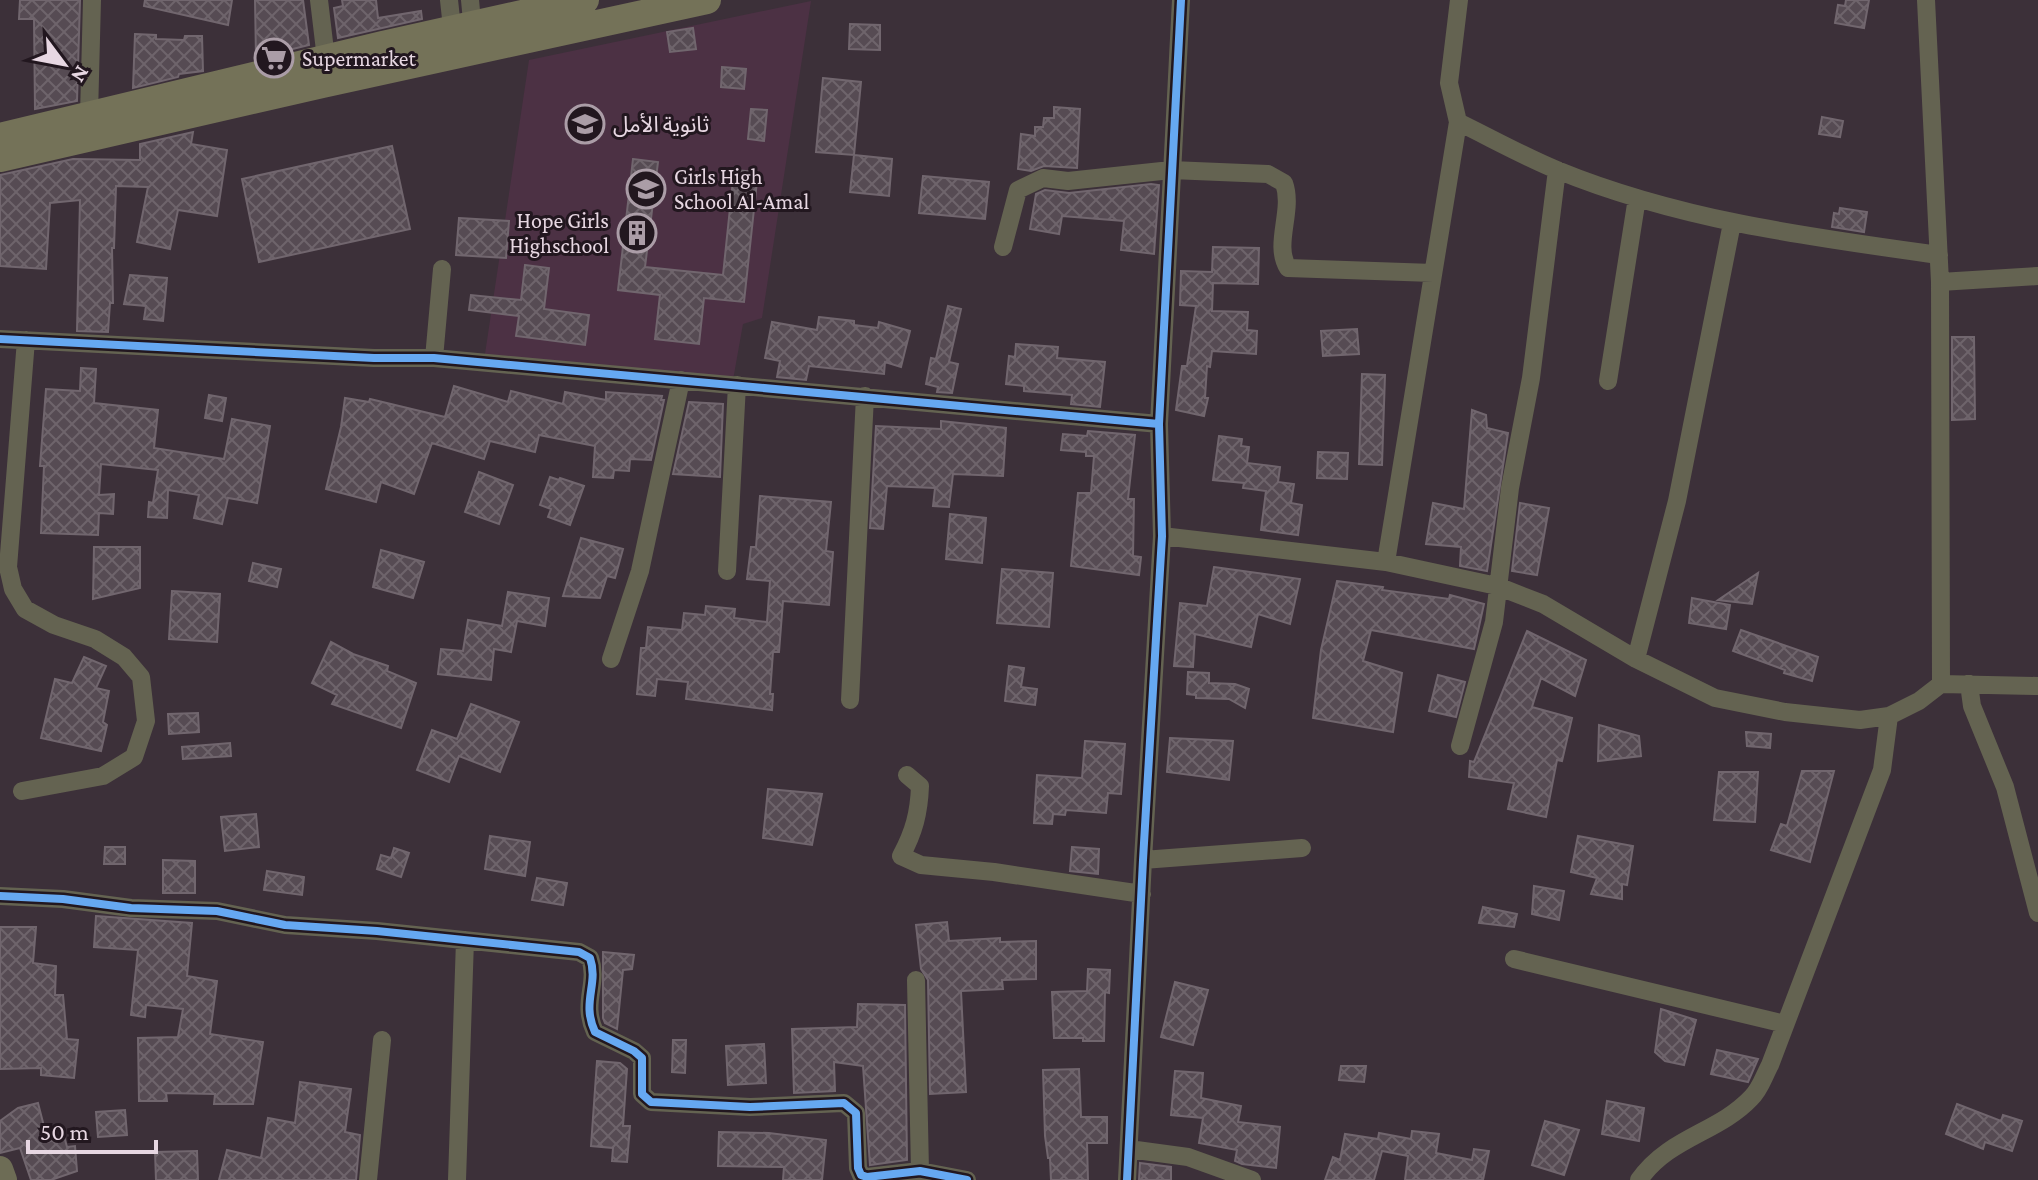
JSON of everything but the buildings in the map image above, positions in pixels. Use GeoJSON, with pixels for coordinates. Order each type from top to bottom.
{"type":"FeatureCollection","features":[{"type":"Feature","properties":{"kind":"main road"},"geometry":{"type":"LineString","coordinates":[[0,137],[326,59],[465,33],[707,0]]}},
{"type":"Feature","properties":{"kind":"main road"},"geometry":{"type":"LineString","coordinates":[[0,158],[322,84],[465,33],[577,1]]}},
{"type":"Feature","properties":{"kind":"main road"},"geometry":{"type":"LineString","coordinates":[[0,1169],[4,1180]]}},
{"type":"Feature","properties":{"kind":"street"},"geometry":{"type":"LineString","coordinates":[[89,115],[92,0]]}},
{"type":"Feature","properties":{"kind":"street"},"geometry":{"type":"LineString","coordinates":[[319,0],[326,59]]}},
{"type":"Feature","properties":{"kind":"street"},"geometry":{"type":"LineString","coordinates":[[449,0],[465,33]]}},
{"type":"Feature","properties":{"kind":"street"},"geometry":{"type":"LineString","coordinates":[[1127,1180],[1162,536],[1159,424],[1181,0]]}},
{"type":"Feature","properties":{"kind":"street"},"geometry":{"type":"LineString","coordinates":[[1386,562],[1458,122],[1449,83],[1459,0]]}},
{"type":"Feature","properties":{"kind":"street"},"geometry":{"type":"LineString","coordinates":[[1926,0],[1940,282],[1941,684]]}},
{"type":"Feature","properties":{"kind":"street"},"geometry":{"type":"LineString","coordinates":[[1458,122],[1557,170],[1637,198],[1732,223],[1939,255]]}},
{"type":"Feature","properties":{"kind":"street"},"geometry":{"type":"LineString","coordinates":[[1003,247],[1018,190],[1043,178],[1068,181],[1171,170],[1268,174],[1284,183],[1289,197],[1282,250],[1288,268],[1433,273]]}},
{"type":"Feature","properties":{"kind":"street"},"geometry":{"type":"LineString","coordinates":[[1460,746],[1494,622],[1510,488],[1531,378],[1557,170]]}},
{"type":"Feature","properties":{"kind":"street"},"geometry":{"type":"LineString","coordinates":[[1608,381],[1637,198]]}},
{"type":"Feature","properties":{"kind":"street"},"geometry":{"type":"LineString","coordinates":[[1636,659],[1677,501],[1732,223]]}},
{"type":"Feature","properties":{"kind":"street"},"geometry":{"type":"LineString","coordinates":[[434,358],[442,269]]}},
{"type":"Feature","properties":{"kind":"street"},"geometry":{"type":"LineString","coordinates":[[1940,282],[2038,276]]}},
{"type":"Feature","properties":{"kind":"street"},"geometry":{"type":"LineString","coordinates":[[0,339],[374,358],[434,358],[1159,424]]}},
{"type":"Feature","properties":{"kind":"street"},"geometry":{"type":"LineString","coordinates":[[22,791],[103,776],[134,757],[146,721],[141,677],[124,657],[95,639],[54,625],[25,609],[13,589],[8,567],[26,340]]}},
{"type":"Feature","properties":{"kind":"street"},"geometry":{"type":"LineString","coordinates":[[611,659],[640,571],[681,380]]}},
{"type":"Feature","properties":{"kind":"street"},"geometry":{"type":"LineString","coordinates":[[727,571],[737,385]]}},
{"type":"Feature","properties":{"kind":"street"},"geometry":{"type":"LineString","coordinates":[[850,700],[865,396]]}},
{"type":"Feature","properties":{"kind":"street"},"geometry":{"type":"LineString","coordinates":[[1162,536],[1386,562],[1497,586],[1543,604],[1636,659],[1715,698],[1785,712],[1860,720],[1889,716],[1919,701],[1941,684],[2038,686]]}},
{"type":"Feature","properties":{"kind":"street"},"geometry":{"type":"LineString","coordinates":[[1969,684],[1972,706],[2005,787],[2038,913]]}},
{"type":"Feature","properties":{"kind":"street"},"geometry":{"type":"LineString","coordinates":[[1639,1180],[1662,1155],[1689,1136],[1732,1115],[1754,1096],[1770,1065],[1882,770],[1889,716]]}},
{"type":"Feature","properties":{"kind":"street"},"geometry":{"type":"LineString","coordinates":[[907,775],[920,786],[918,814],[913,834],[901,856],[921,865],[994,872],[1142,894]]}},
{"type":"Feature","properties":{"kind":"street"},"geometry":{"type":"LineString","coordinates":[[1143,860],[1302,848]]}},
{"type":"Feature","properties":{"kind":"street"},"geometry":{"type":"LineString","coordinates":[[0,896],[63,899],[131,908],[217,911],[285,925],[566,950],[590,958],[594,968],[588,1008],[595,1032],[642,1058],[642,1094],[651,1102],[750,1107],[844,1103],[856,1113],[858,1168],[861,1175],[867,1177],[920,1171],[967,1180]]}},
{"type":"Feature","properties":{"kind":"street"},"geometry":{"type":"LineString","coordinates":[[457,1180],[465,940]]}},
{"type":"Feature","properties":{"kind":"street"},"geometry":{"type":"LineString","coordinates":[[1514,959],[1785,1024]]}},
{"type":"Feature","properties":{"kind":"street"},"geometry":{"type":"LineString","coordinates":[[916,980],[920,1171]]}},
{"type":"Feature","properties":{"kind":"street"},"geometry":{"type":"LineString","coordinates":[[368,1180],[382,1040]]}},
{"type":"Feature","properties":{"kind":"street"},"geometry":{"type":"LineString","coordinates":[[1129,1149],[1188,1157],[1252,1180]]}},
{"type":"Feature","properties":{"kind":"shaded area","name":"Girls High School Al-Amal"},"geometry":{"type":"Polygon","coordinates":[[[811,1],[762,318],[743,324],[733,380],[485,354],[529,60],[811,1]]]}},
{"type":"Feature","properties":{"kind":"cycle path"},"geometry":{"type":"LineString","coordinates":[[1127,1180],[1162,536],[1159,424],[1181,0]]}},
{"type":"Feature","properties":{"kind":"cycle path"},"geometry":{"type":"LineString","coordinates":[[0,339],[374,358],[434,358],[1159,424]]}},
{"type":"Feature","properties":{"kind":"cycle path"},"geometry":{"type":"LineString","coordinates":[[0,896],[63,899],[131,908],[217,911],[285,925],[377,931],[579,952],[590,958],[592,967],[590,1011],[595,1032],[642,1058],[642,1094],[651,1102],[750,1107],[844,1103],[856,1113],[858,1168],[861,1175],[867,1177],[920,1171],[967,1180]]}},
{"type":"Feature","properties":{"kind":"place","name":"Supermarket"},"geometry":{"type":"Point","coordinates":[274,58]}},
{"type":"Feature","properties":{"kind":"place","name":"ثانوية الأمل"},"geometry":{"type":"Point","coordinates":[585,124]}},
{"type":"Feature","properties":{"kind":"place","name":"Girls High School Al-Amal"},"geometry":{"type":"Point","coordinates":[646,189]}},
{"type":"Feature","properties":{"kind":"place","name":"Hope Girls Highschool"},"geometry":{"type":"Point","coordinates":[637,233]}}]}
